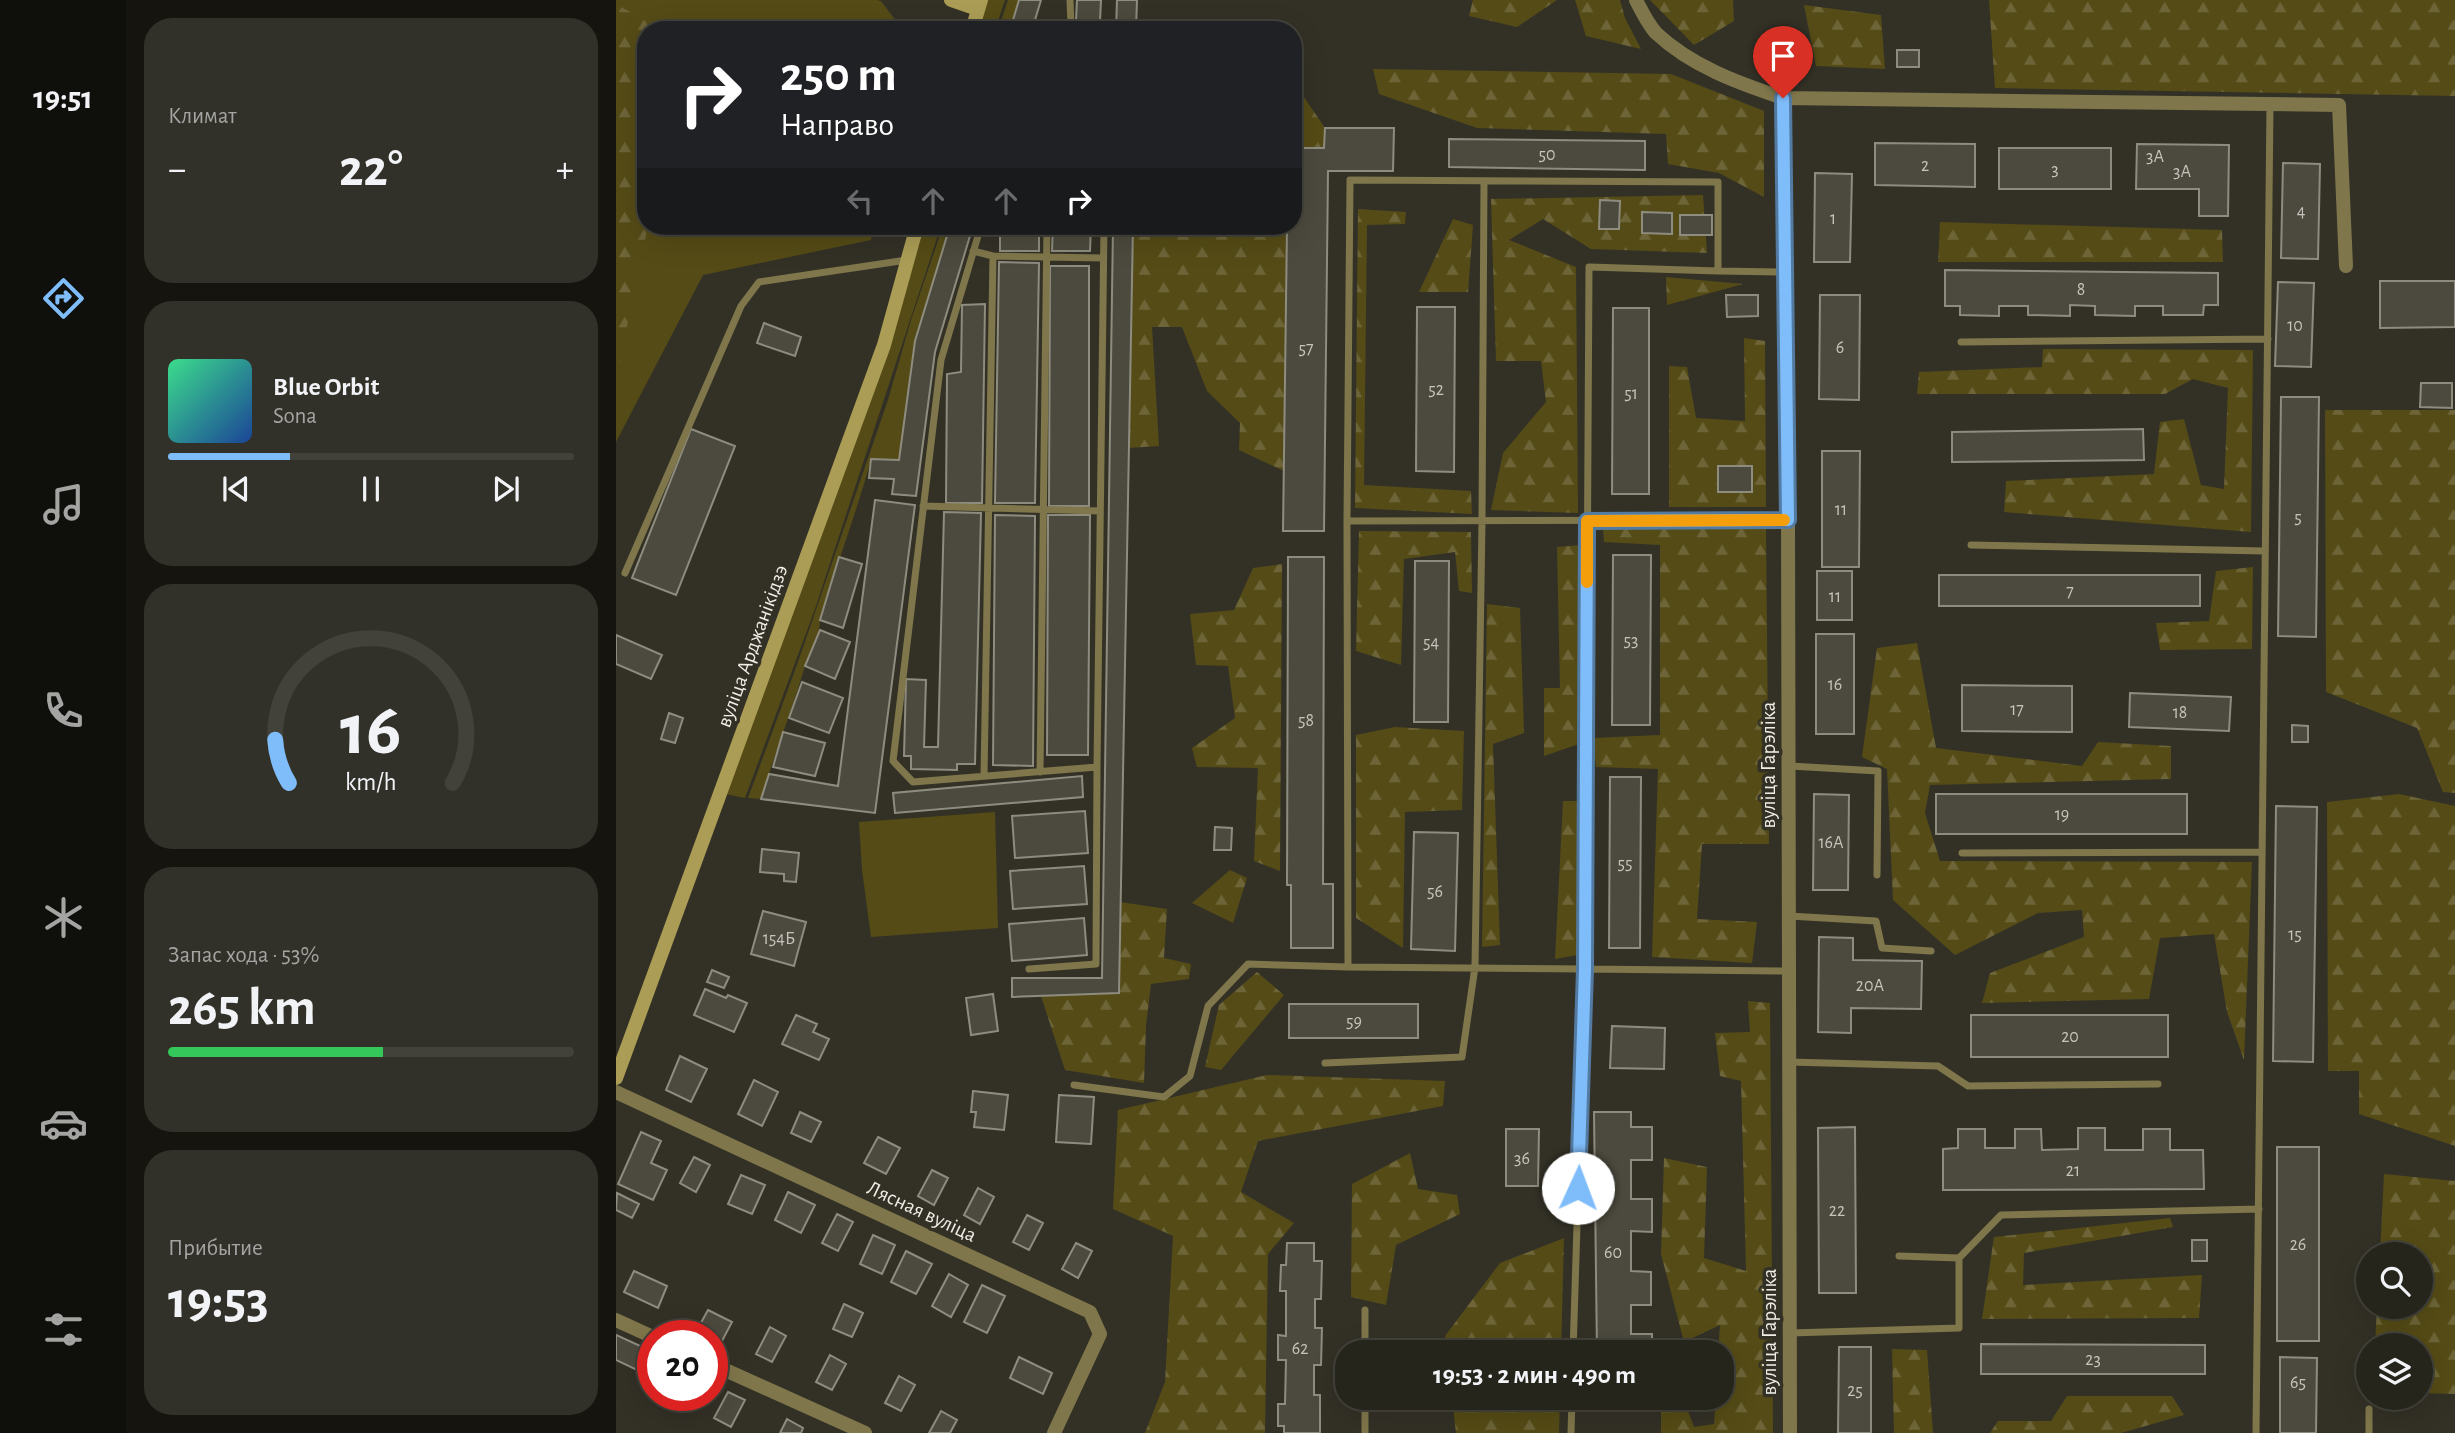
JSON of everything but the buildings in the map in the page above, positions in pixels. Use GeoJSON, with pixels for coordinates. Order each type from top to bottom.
{"type":"FeatureCollection","features":[{"type":"Feature","properties":{"kind":"main road"},"geometry":{"type":"LineString","coordinates":[[951,0],[979,4],[974,21]]}},
{"type":"Feature","properties":{"kind":"main road","name":"вуліца Арджанікідзэ"},"geometry":{"type":"LineString","coordinates":[[616,1077],[884,345],[915,235]]}},
{"type":"Feature","properties":{"kind":"street"},"geometry":{"type":"LineString","coordinates":[[1636,0],[1654,31],[1685,55],[1735,82],[1783,98],[2340,105],[2346,266]]}},
{"type":"Feature","properties":{"kind":"street","name":"вуліца Гарэліка"},"geometry":{"type":"LineString","coordinates":[[1783,98],[1790,766],[1790,1433]]}},
{"type":"Feature","properties":{"kind":"street","name":"Лясная вуліца"},"geometry":{"type":"LineString","coordinates":[[616,1092],[1090,1312],[1100,1334],[1054,1433]]}},
{"type":"Feature","properties":{"kind":"street"},"geometry":{"type":"LineString","coordinates":[[616,1320],[637,1329]]}},
{"type":"Feature","properties":{"kind":"street"},"geometry":{"type":"LineString","coordinates":[[728,1371],[865,1433]]}},
{"type":"Feature","properties":{"kind":"lane"},"geometry":{"type":"LineString","coordinates":[[1070,0],[1071,21]]}},
{"type":"Feature","properties":{"kind":"lane"},"geometry":{"type":"LineString","coordinates":[[2256,1433],[2270,104]]}},
{"type":"Feature","properties":{"kind":"lane"},"geometry":{"type":"LineString","coordinates":[[1348,967],[1347,521],[1350,180],[1718,182],[1718,271]]}},
{"type":"Feature","properties":{"kind":"lane"},"geometry":{"type":"LineString","coordinates":[[1325,1063],[1462,1057],[1475,967],[1484,181]]}},
{"type":"Feature","properties":{"kind":"lane"},"geometry":{"type":"LineString","coordinates":[[978,235],[941,360],[893,761],[913,782],[1097,768]]}},
{"type":"Feature","properties":{"kind":"lane"},"geometry":{"type":"LineString","coordinates":[[1040,772],[1047,235]]}},
{"type":"Feature","properties":{"kind":"lane"},"geometry":{"type":"LineString","coordinates":[[1029,969],[1096,964],[1104,235]]}},
{"type":"Feature","properties":{"kind":"lane"},"geometry":{"type":"LineString","coordinates":[[973,251],[993,256],[1103,258]]}},
{"type":"Feature","properties":{"kind":"lane"},"geometry":{"type":"LineString","coordinates":[[984,776],[993,256]]}},
{"type":"Feature","properties":{"kind":"lane"},"geometry":{"type":"LineString","coordinates":[[625,573],[741,306],[759,282],[908,260]]}},
{"type":"Feature","properties":{"kind":"lane"},"geometry":{"type":"LineString","coordinates":[[1573,1340],[1585,969],[1589,267],[1786,272]]}},
{"type":"Feature","properties":{"kind":"lane"},"geometry":{"type":"LineString","coordinates":[[1961,342],[2267,339]]}},
{"type":"Feature","properties":{"kind":"lane"},"geometry":{"type":"LineString","coordinates":[[923,506],[1100,511]]}},
{"type":"Feature","properties":{"kind":"lane"},"geometry":{"type":"LineString","coordinates":[[1347,521],[1788,520]]}},
{"type":"Feature","properties":{"kind":"lane"},"geometry":{"type":"LineString","coordinates":[[1971,545],[2265,551]]}},
{"type":"Feature","properties":{"kind":"lane"},"geometry":{"type":"LineString","coordinates":[[1790,766],[1878,771],[1877,875]]}},
{"type":"Feature","properties":{"kind":"lane"},"geometry":{"type":"LineString","coordinates":[[1962,852],[2262,852]]}},
{"type":"Feature","properties":{"kind":"lane"},"geometry":{"type":"LineString","coordinates":[[1789,916],[1876,920],[1882,948],[1931,951]]}},
{"type":"Feature","properties":{"kind":"lane"},"geometry":{"type":"LineString","coordinates":[[1074,1085],[1164,1097],[1189,1076],[1208,1006],[1248,964],[1789,971]]}},
{"type":"Feature","properties":{"kind":"lane"},"geometry":{"type":"LineString","coordinates":[[1789,1062],[1938,1066],[1968,1086],[2158,1084]]}},
{"type":"Feature","properties":{"kind":"lane"},"geometry":{"type":"LineString","coordinates":[[1790,1333],[1959,1328],[1959,1258],[2001,1215],[2259,1209]]}},
{"type":"Feature","properties":{"kind":"lane"},"geometry":{"type":"LineString","coordinates":[[1899,1256],[1959,1258]]}},
{"type":"Feature","properties":{"kind":"lane"},"geometry":{"type":"LineString","coordinates":[[1365,1310],[1365,1340]]}},
{"type":"Feature","properties":{"kind":"lane"},"geometry":{"type":"LineString","coordinates":[[1366,1410],[1366,1433]]}},
{"type":"Feature","properties":{"kind":"lane"},"geometry":{"type":"LineString","coordinates":[[1571,1433],[1572,1410]]}},
{"type":"Feature","properties":{"kind":"lane"},"geometry":{"type":"LineString","coordinates":[[2369,1410],[2369,1433]]}},
{"type":"Feature","properties":{"kind":"green space"},"geometry":{"type":"Polygon","coordinates":[[[616,0],[881,1],[896,21],[637,21],[637,235],[872,235],[871,240],[703,275],[616,442],[616,0]]]}},
{"type":"Feature","properties":{"kind":"green space"},"geometry":{"type":"Polygon","coordinates":[[[981,0],[1005,0],[998,21],[975,21],[981,0]]]}},
{"type":"Feature","properties":{"kind":"green space"},"geometry":{"type":"Polygon","coordinates":[[[1008,0],[1019,0],[1013,21],[1001,21],[1008,0]]]}},
{"type":"Feature","properties":{"kind":"green space"},"geometry":{"type":"Polygon","coordinates":[[[1473,0],[1557,0],[1517,27],[1469,16],[1473,0]]]}},
{"type":"Feature","properties":{"kind":"green space"},"geometry":{"type":"Polygon","coordinates":[[[1575,0],[1620,0],[1625,18],[1641,49],[1586,36],[1575,0]]]}},
{"type":"Feature","properties":{"kind":"green space"},"geometry":{"type":"Polygon","coordinates":[[[1650,0],[1733,0],[1734,21],[1694,45],[1650,0]]]}},
{"type":"Feature","properties":{"kind":"green space"},"geometry":{"type":"Polygon","coordinates":[[[1989,0],[2455,0],[2455,96],[1995,88],[1989,0]]]}},
{"type":"Feature","properties":{"kind":"green space"},"geometry":{"type":"Polygon","coordinates":[[[616,4],[646,21],[637,21],[637,235],[646,235],[616,379],[616,4]]]}},
{"type":"Feature","properties":{"kind":"green space"},"geometry":{"type":"Polygon","coordinates":[[[1804,5],[1881,15],[1885,69],[1816,66],[1804,5]]]}},
{"type":"Feature","properties":{"kind":"green space"},"geometry":{"type":"Polygon","coordinates":[[[1373,69],[1671,74],[1764,111],[1764,197],[1719,173],[1668,164],[1666,134],[1477,128],[1379,94],[1373,69]]]}},
{"type":"Feature","properties":{"kind":"green space"},"geometry":{"type":"Polygon","coordinates":[[[1302,94],[1325,128],[1324,148],[1302,148],[1302,94]]]}},
{"type":"Feature","properties":{"kind":"green space"},"geometry":{"type":"Polygon","coordinates":[[[1703,195],[1707,253],[1591,249],[1543,219],[1509,240],[1576,267],[1578,513],[1491,510],[1503,453],[1546,402],[1541,361],[1496,361],[1491,199],[1703,195]]]}},
{"type":"Feature","properties":{"kind":"green space"},"geometry":{"type":"Polygon","coordinates":[[[1358,209],[1406,212],[1405,224],[1367,225],[1364,485],[1471,491],[1472,514],[1355,508],[1358,209]]]}},
{"type":"Feature","properties":{"kind":"green space"},"geometry":{"type":"Polygon","coordinates":[[[1453,219],[1473,225],[1468,292],[1419,292],[1453,219]]]}},
{"type":"Feature","properties":{"kind":"green space"},"geometry":{"type":"Polygon","coordinates":[[[1940,222],[2222,230],[2223,262],[1938,262],[1940,222]]]}},
{"type":"Feature","properties":{"kind":"green space"},"geometry":{"type":"Polygon","coordinates":[[[915,235],[938,235],[815,609],[745,798],[720,793],[884,345],[915,235]]]}},
{"type":"Feature","properties":{"kind":"green space"},"geometry":{"type":"Polygon","coordinates":[[[940,235],[947,235],[915,341],[899,460],[871,460],[826,600],[817,638],[805,666],[761,799],[748,798],[888,400],[940,235]]]}},
{"type":"Feature","properties":{"kind":"green space"},"geometry":{"type":"Polygon","coordinates":[[[1133,235],[1287,235],[1284,471],[1239,450],[1240,423],[1207,391],[1182,327],[1152,327],[1159,446],[1128,448],[1133,235]]]}},
{"type":"Feature","properties":{"kind":"green space"},"geometry":{"type":"Polygon","coordinates":[[[1666,277],[1743,284],[1667,305],[1666,277]]]}},
{"type":"Feature","properties":{"kind":"green space"},"geometry":{"type":"Polygon","coordinates":[[[1744,338],[1765,341],[1766,507],[1669,507],[1669,366],[1687,367],[1696,418],[1745,421],[1744,338]]]}},
{"type":"Feature","properties":{"kind":"green space"},"geometry":{"type":"Polygon","coordinates":[[[2043,349],[2253,350],[2251,532],[2004,512],[2006,481],[2154,474],[2160,422],[2184,419],[2201,485],[2224,489],[2228,388],[2193,379],[2165,394],[1917,394],[1919,372],[2042,367],[2043,349]]]}},
{"type":"Feature","properties":{"kind":"green space"},"geometry":{"type":"Polygon","coordinates":[[[2325,410],[2455,410],[2455,793],[2443,792],[2417,728],[2326,692],[2325,410]]]}},
{"type":"Feature","properties":{"kind":"green space"},"geometry":{"type":"Polygon","coordinates":[[[1603,528],[1766,528],[1769,844],[1702,844],[1697,919],[1757,922],[1752,963],[1652,957],[1658,769],[1596,767],[1593,738],[1660,735],[1660,545],[1604,542],[1603,528]]]}},
{"type":"Feature","properties":{"kind":"green space"},"geometry":{"type":"Polygon","coordinates":[[[1359,531],[1471,532],[1472,593],[1459,591],[1455,552],[1404,559],[1401,665],[1356,651],[1359,531]]]}},
{"type":"Feature","properties":{"kind":"green space"},"geometry":{"type":"Polygon","coordinates":[[[1581,545],[1579,744],[1544,756],[1544,688],[1560,688],[1557,547],[1581,545]]]}},
{"type":"Feature","properties":{"kind":"green space"},"geometry":{"type":"Polygon","coordinates":[[[1282,564],[1280,871],[1254,861],[1258,768],[1197,767],[1192,748],[1235,718],[1228,666],[1196,665],[1190,614],[1234,610],[1253,568],[1282,564]]]}},
{"type":"Feature","properties":{"kind":"green space"},"geometry":{"type":"Polygon","coordinates":[[[2253,567],[2252,649],[2160,650],[2156,623],[2209,621],[2216,571],[2253,567]]]}},
{"type":"Feature","properties":{"kind":"green space"},"geometry":{"type":"Polygon","coordinates":[[[1487,604],[1520,608],[1524,733],[1493,744],[1500,945],[1482,947],[1487,604]]]}},
{"type":"Feature","properties":{"kind":"green space"},"geometry":{"type":"Polygon","coordinates":[[[1917,643],[1936,748],[2082,766],[2098,742],[2171,746],[2171,779],[1930,785],[1925,813],[1940,861],[2252,862],[2244,1060],[2227,1012],[2214,934],[2160,938],[2149,999],[1982,1003],[1990,973],[2084,937],[2082,910],[2038,913],[1955,955],[1893,900],[1887,769],[1862,757],[1877,648],[1917,643]]]}},
{"type":"Feature","properties":{"kind":"green space"},"geometry":{"type":"Polygon","coordinates":[[[1395,727],[1464,731],[1462,810],[1405,812],[1403,948],[1356,918],[1356,735],[1395,727]]]}},
{"type":"Feature","properties":{"kind":"green space"},"geometry":{"type":"Polygon","coordinates":[[[2399,794],[2455,806],[2455,1146],[2359,1114],[2359,1071],[2328,1071],[2327,802],[2399,794]]]}},
{"type":"Feature","properties":{"kind":"green space"},"geometry":{"type":"Polygon","coordinates":[[[1563,801],[1578,801],[1577,955],[1555,959],[1563,801]]]}},
{"type":"Feature","properties":{"kind":"green space"},"geometry":{"type":"Polygon","coordinates":[[[995,812],[998,928],[871,937],[859,822],[995,812]]]}},
{"type":"Feature","properties":{"kind":"green space"},"geometry":{"type":"Polygon","coordinates":[[[1230,870],[1247,878],[1233,923],[1192,903],[1230,870]]]}},
{"type":"Feature","properties":{"kind":"green space"},"geometry":{"type":"Polygon","coordinates":[[[1120,902],[1167,909],[1164,958],[1191,964],[1189,979],[1151,984],[1144,1083],[1065,1070],[1041,996],[1118,993],[1120,902]]]}},
{"type":"Feature","properties":{"kind":"green space"},"geometry":{"type":"Polygon","coordinates":[[[1257,972],[1284,995],[1221,1070],[1205,1067],[1219,1005],[1257,972]]]}},
{"type":"Feature","properties":{"kind":"green space"},"geometry":{"type":"Polygon","coordinates":[[[1748,1001],[1770,1003],[1773,1433],[1661,1433],[1661,1410],[1688,1410],[1694,1427],[1714,1424],[1715,1410],[1734,1410],[1734,1340],[1719,1340],[1720,1325],[1683,1340],[1661,1254],[1664,1158],[1707,1167],[1704,1258],[1746,1271],[1741,1081],[1720,1076],[1715,1033],[1750,1032],[1748,1001]]]}},
{"type":"Feature","properties":{"kind":"green space"},"geometry":{"type":"Polygon","coordinates":[[[1267,1075],[1445,1081],[1443,1106],[1258,1141],[1241,1192],[1294,1223],[1268,1254],[1265,1433],[1145,1433],[1165,1382],[1173,1236],[1113,1209],[1118,1110],[1267,1075]]]}},
{"type":"Feature","properties":{"kind":"green space"},"geometry":{"type":"Polygon","coordinates":[[[1410,1153],[1418,1189],[1457,1195],[1460,1214],[1396,1245],[1386,1305],[1351,1297],[1352,1184],[1410,1153]]]}},
{"type":"Feature","properties":{"kind":"green space"},"geometry":{"type":"Polygon","coordinates":[[[2384,1174],[2455,1181],[2455,1394],[2433,1393],[2433,1333],[2376,1333],[2376,1319],[2433,1319],[2433,1242],[2381,1242],[2384,1174]]]}},
{"type":"Feature","properties":{"kind":"green space"},"geometry":{"type":"Polygon","coordinates":[[[2170,1218],[2173,1227],[2024,1253],[2023,1285],[2202,1275],[2199,1318],[1982,1319],[1994,1237],[2170,1218]]]}},
{"type":"Feature","properties":{"kind":"green space"},"geometry":{"type":"Polygon","coordinates":[[[1564,1238],[1561,1340],[1445,1340],[1445,1336],[1500,1263],[1564,1238]]]}},
{"type":"Feature","properties":{"kind":"green space"},"geometry":{"type":"Polygon","coordinates":[[[1892,1349],[1927,1350],[1933,1433],[1894,1433],[1892,1349]]]}},
{"type":"Feature","properties":{"kind":"green space"},"geometry":{"type":"Polygon","coordinates":[[[2067,1396],[2172,1396],[2184,1415],[2121,1433],[1990,1433],[1998,1421],[2051,1421],[2067,1396]]]}},
{"type":"Feature","properties":{"kind":"green space"},"geometry":{"type":"Polygon","coordinates":[[[1453,1410],[1560,1410],[1559,1433],[1456,1433],[1453,1410]]]}},
{"type":"Feature","properties":{"kind":"slow traffic"},"geometry":{"type":"LineString","coordinates":[[1587,582],[1587,521],[1784,520]]}},
{"type":"Feature","properties":{"kind":"route"},"geometry":{"type":"LineString","coordinates":[[1578,1188],[1585,969],[1587,521],[1788,520],[1783,98]]}}]}
